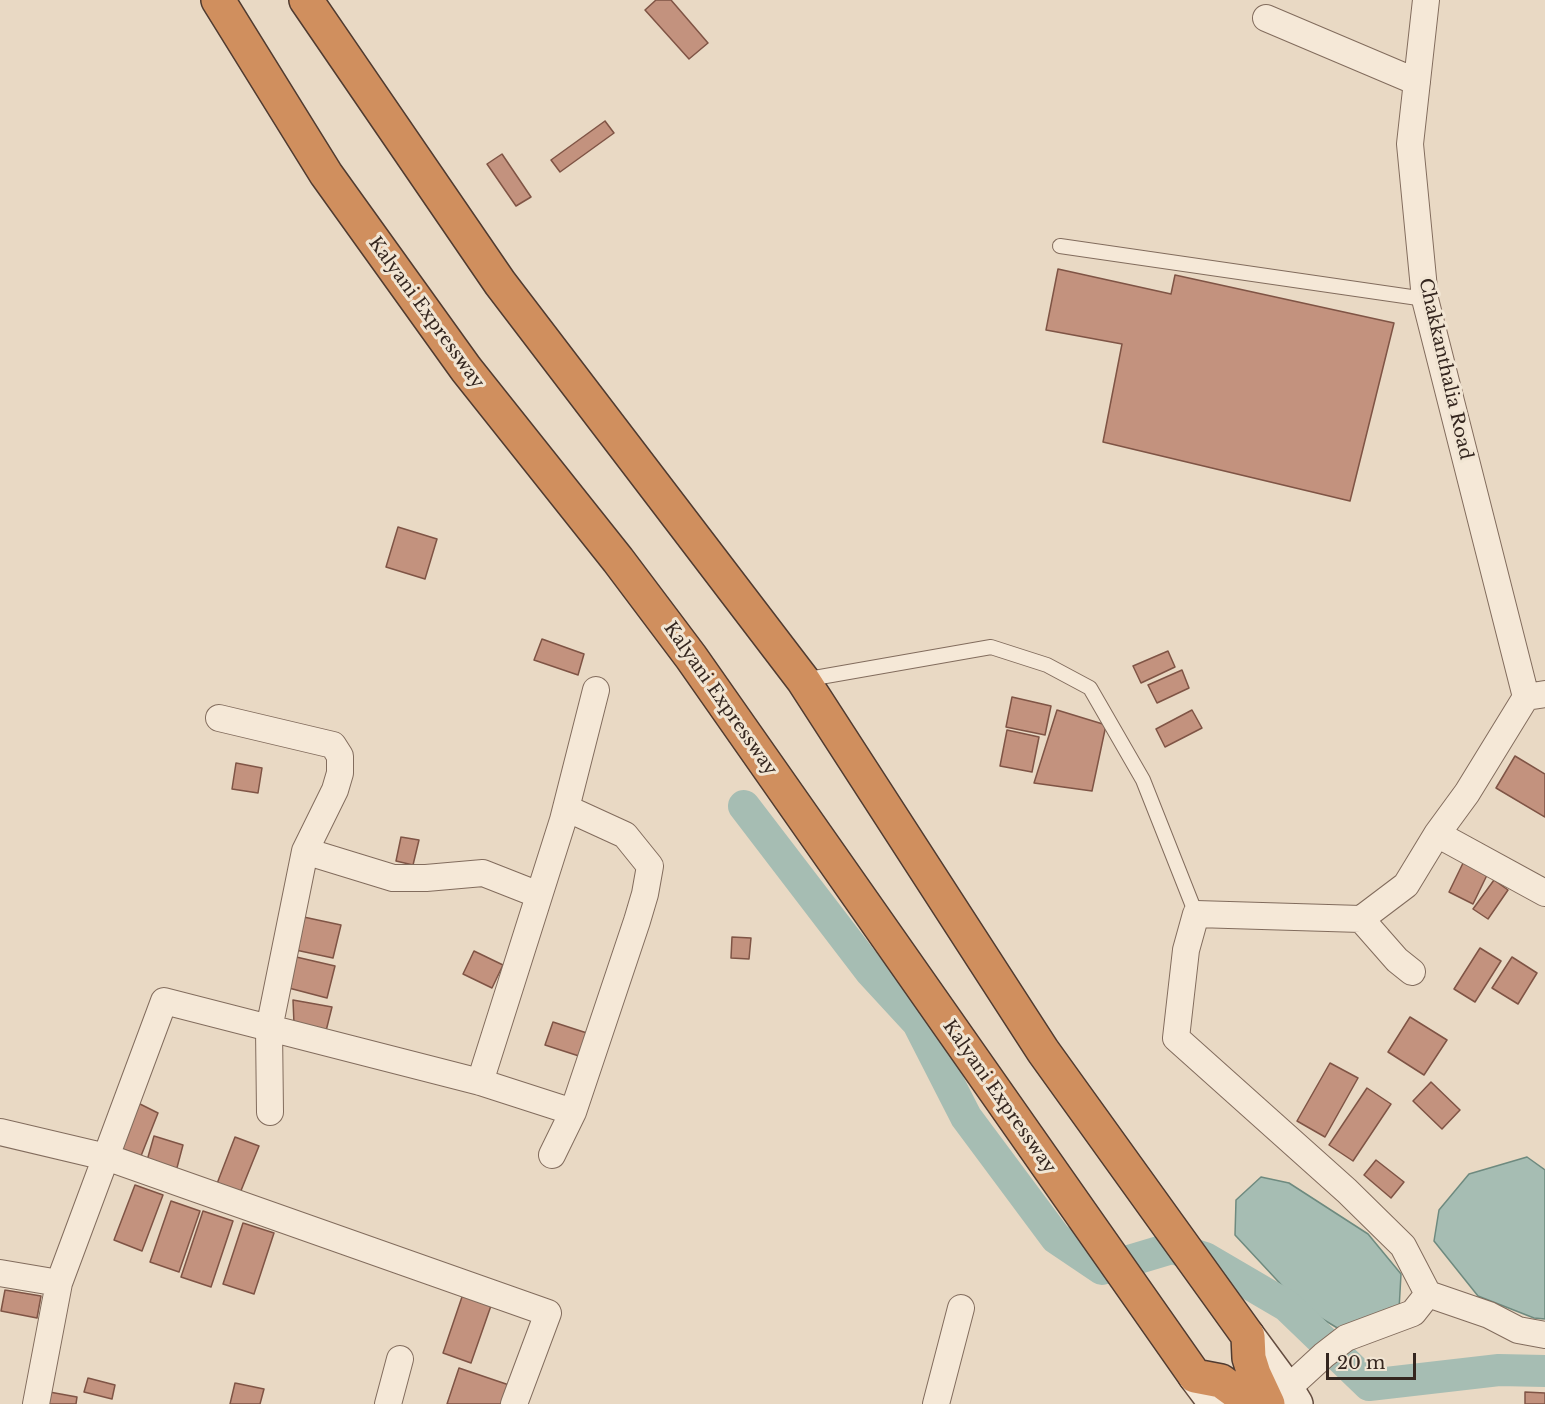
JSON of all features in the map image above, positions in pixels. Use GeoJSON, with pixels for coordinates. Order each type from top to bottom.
{"type":"FeatureCollection","features":[{"type":"Feature","properties":{"kind":"highway","name":"Kalyani Expressway"},"geometry":{"type":"LineString","coordinates":[[218,0],[326,174],[466,369],[618,560],[691,657],[1195,1376]]}},
{"type":"Feature","properties":{"kind":"highway"},"geometry":{"type":"LineString","coordinates":[[306,0],[500,283],[803,681],[1043,1051],[1248,1336],[1254,1374],[1273,1399]]}},
{"type":"Feature","properties":{"kind":"highway"},"geometry":{"type":"LineString","coordinates":[[1195,1376],[1221,1381],[1243,1397],[1273,1399]]}},
{"type":"Feature","properties":{"kind":"street","name":"Chakkanthalia Road"},"geometry":{"type":"LineString","coordinates":[[1426,0],[1410,144],[1425,299],[1535,695]]}},
{"type":"Feature","properties":{"kind":"street"},"geometry":{"type":"LineString","coordinates":[[1266,18],[1417,82]]}},
{"type":"Feature","properties":{"kind":"street"},"geometry":{"type":"LineString","coordinates":[[480,1082],[566,808],[596,690]]}},
{"type":"Feature","properties":{"kind":"street"},"geometry":{"type":"LineString","coordinates":[[1535,695],[1437,834],[1406,885],[1361,919],[1196,914],[1186,950],[1176,1038],[1347,1191],[1403,1246],[1428,1294],[1489,1315],[1518,1330],[1545,1335]]}},
{"type":"Feature","properties":{"kind":"street"},"geometry":{"type":"LineString","coordinates":[[219,718],[333,745],[340,756],[340,773],[335,790],[305,851],[269,1029],[270,1112]]}},
{"type":"Feature","properties":{"kind":"street"},"geometry":{"type":"LineString","coordinates":[[552,1155],[573,1112],[640,912],[650,866],[625,835],[566,808]]}},
{"type":"Feature","properties":{"kind":"street"},"geometry":{"type":"LineString","coordinates":[[1437,834],[1545,894]]}},
{"type":"Feature","properties":{"kind":"street"},"geometry":{"type":"LineString","coordinates":[[305,851],[393,878],[426,878],[483,873],[539,895]]}},
{"type":"Feature","properties":{"kind":"street"},"geometry":{"type":"LineString","coordinates":[[1361,919],[1397,960],[1412,972]]}},
{"type":"Feature","properties":{"kind":"street"},"geometry":{"type":"LineString","coordinates":[[36,1404],[59,1283],[164,1001],[480,1082],[573,1112]]}},
{"type":"Feature","properties":{"kind":"street"},"geometry":{"type":"LineString","coordinates":[[0,1132],[106,1157],[548,1313],[514,1404]]}},
{"type":"Feature","properties":{"kind":"street"},"geometry":{"type":"LineString","coordinates":[[0,1273],[59,1283]]}},
{"type":"Feature","properties":{"kind":"street"},"geometry":{"type":"LineString","coordinates":[[1273,1399],[1346,1338],[1413,1313],[1428,1294]]}},
{"type":"Feature","properties":{"kind":"street"},"geometry":{"type":"LineString","coordinates":[[936,1404],[961,1308]]}},
{"type":"Feature","properties":{"kind":"street"},"geometry":{"type":"LineString","coordinates":[[388,1404],[400,1359]]}},
{"type":"Feature","properties":{"kind":"street","name":"Kalyani Expressway"},"geometry":{"type":"LineString","coordinates":[[1195,1376],[1216,1404]]}},
{"type":"Feature","properties":{"kind":"lane"},"geometry":{"type":"LineString","coordinates":[[1060,246],[1425,299]]}},
{"type":"Feature","properties":{"kind":"lane"},"geometry":{"type":"LineString","coordinates":[[803,681],[991,647],[1047,665],[1090,688],[1143,780],[1196,914]]}},
{"type":"Feature","properties":{"kind":"shaded area"},"geometry":{"type":"Polygon","coordinates":[[[1527,1157],[1545,1170],[1545,1319],[1534,1318],[1478,1296],[1434,1241],[1439,1210],[1469,1174],[1527,1157]]]}},
{"type":"Feature","properties":{"kind":"shaded area"},"geometry":{"type":"Polygon","coordinates":[[[1261,1177],[1289,1183],[1368,1234],[1401,1274],[1399,1310],[1344,1332],[1301,1306],[1235,1235],[1236,1200],[1261,1177]]]}},
{"type":"Feature","properties":{"kind":"building"},"geometry":{"type":"Polygon","coordinates":[[[656,0],[671,0],[708,43],[689,59],[645,10],[656,0]]]}},
{"type":"Feature","properties":{"kind":"building"},"geometry":{"type":"Polygon","coordinates":[[[605,121],[614,133],[560,172],[551,160],[605,121]]]}},
{"type":"Feature","properties":{"kind":"building"},"geometry":{"type":"Polygon","coordinates":[[[502,154],[531,197],[516,206],[487,164],[502,154]]]}},
{"type":"Feature","properties":{"kind":"building"},"geometry":{"type":"Polygon","coordinates":[[[1058,269],[1171,294],[1175,275],[1394,323],[1350,501],[1103,442],[1122,344],[1046,330],[1058,269]]]}},
{"type":"Feature","properties":{"kind":"building"},"geometry":{"type":"Polygon","coordinates":[[[398,527],[437,539],[425,579],[386,567],[398,527]]]}},
{"type":"Feature","properties":{"kind":"building"},"geometry":{"type":"Polygon","coordinates":[[[542,639],[584,654],[578,675],[534,660],[542,639]]]}},
{"type":"Feature","properties":{"kind":"building"},"geometry":{"type":"Polygon","coordinates":[[[1168,651],[1175,667],[1141,683],[1133,666],[1168,651]]]}},
{"type":"Feature","properties":{"kind":"building"},"geometry":{"type":"Polygon","coordinates":[[[1182,670],[1189,688],[1157,703],[1148,685],[1182,670]]]}},
{"type":"Feature","properties":{"kind":"building"},"geometry":{"type":"Polygon","coordinates":[[[1012,697],[1051,706],[1045,735],[1006,727],[1012,697]]]}},
{"type":"Feature","properties":{"kind":"building"},"geometry":{"type":"Polygon","coordinates":[[[1057,710],[1106,725],[1092,791],[1034,783],[1057,710]]]}},
{"type":"Feature","properties":{"kind":"building"},"geometry":{"type":"Polygon","coordinates":[[[1192,710],[1202,728],[1165,747],[1156,729],[1192,710]]]}},
{"type":"Feature","properties":{"kind":"building"},"geometry":{"type":"Polygon","coordinates":[[[1007,730],[1039,737],[1032,772],[1000,766],[1007,730]]]}},
{"type":"Feature","properties":{"kind":"building"},"geometry":{"type":"Polygon","coordinates":[[[1515,756],[1545,774],[1545,817],[1496,788],[1515,756]]]}},
{"type":"Feature","properties":{"kind":"building"},"geometry":{"type":"Polygon","coordinates":[[[236,763],[262,768],[258,793],[232,789],[236,763]]]}},
{"type":"Feature","properties":{"kind":"building"},"geometry":{"type":"Polygon","coordinates":[[[401,837],[419,840],[413,865],[396,861],[401,837]]]}},
{"type":"Feature","properties":{"kind":"building"},"geometry":{"type":"Polygon","coordinates":[[[1465,859],[1489,871],[1473,904],[1449,892],[1465,859]]]}},
{"type":"Feature","properties":{"kind":"building"},"geometry":{"type":"Polygon","coordinates":[[[1494,880],[1508,890],[1488,919],[1473,909],[1494,880]]]}},
{"type":"Feature","properties":{"kind":"building"},"geometry":{"type":"Polygon","coordinates":[[[299,916],[341,925],[333,958],[291,949],[299,916]]]}},
{"type":"Feature","properties":{"kind":"building"},"geometry":{"type":"Polygon","coordinates":[[[732,937],[751,938],[749,959],[731,958],[732,937]]]}},
{"type":"Feature","properties":{"kind":"building"},"geometry":{"type":"Polygon","coordinates":[[[1480,948],[1501,961],[1475,1002],[1454,989],[1480,948]]]}},
{"type":"Feature","properties":{"kind":"building"},"geometry":{"type":"Polygon","coordinates":[[[474,951],[503,965],[492,988],[463,974],[474,951]]]}},
{"type":"Feature","properties":{"kind":"building"},"geometry":{"type":"Polygon","coordinates":[[[292,956],[335,966],[327,998],[285,987],[292,956]]]}},
{"type":"Feature","properties":{"kind":"building"},"geometry":{"type":"Polygon","coordinates":[[[1512,957],[1537,973],[1518,1004],[1492,988],[1512,957]]]}},
{"type":"Feature","properties":{"kind":"building"},"geometry":{"type":"Polygon","coordinates":[[[293,1000],[332,1007],[326,1031],[294,1024],[293,1000]]]}},
{"type":"Feature","properties":{"kind":"building"},"geometry":{"type":"Polygon","coordinates":[[[1410,1017],[1447,1040],[1424,1075],[1388,1052],[1410,1017]]]}},
{"type":"Feature","properties":{"kind":"building"},"geometry":{"type":"Polygon","coordinates":[[[553,1022],[590,1034],[582,1057],[545,1045],[553,1022]]]}},
{"type":"Feature","properties":{"kind":"building"},"geometry":{"type":"Polygon","coordinates":[[[1330,1063],[1358,1078],[1325,1137],[1297,1121],[1330,1063]]]}},
{"type":"Feature","properties":{"kind":"building"},"geometry":{"type":"Polygon","coordinates":[[[1431,1082],[1460,1110],[1442,1129],[1413,1101],[1431,1082]]]}},
{"type":"Feature","properties":{"kind":"building"},"geometry":{"type":"Polygon","coordinates":[[[1367,1088],[1391,1104],[1353,1161],[1329,1145],[1367,1088]]]}},
{"type":"Feature","properties":{"kind":"building"},"geometry":{"type":"Polygon","coordinates":[[[136,1102],[158,1113],[141,1156],[115,1146],[136,1102]]]}},
{"type":"Feature","properties":{"kind":"building"},"geometry":{"type":"Polygon","coordinates":[[[154,1136],[183,1145],[174,1179],[144,1171],[154,1136]]]}},
{"type":"Feature","properties":{"kind":"building"},"geometry":{"type":"Polygon","coordinates":[[[235,1137],[259,1146],[236,1203],[213,1194],[235,1137]]]}},
{"type":"Feature","properties":{"kind":"building"},"geometry":{"type":"Polygon","coordinates":[[[1376,1160],[1404,1182],[1391,1198],[1364,1175],[1376,1160]]]}},
{"type":"Feature","properties":{"kind":"building"},"geometry":{"type":"Polygon","coordinates":[[[135,1185],[163,1195],[142,1251],[114,1240],[135,1185]]]}},
{"type":"Feature","properties":{"kind":"building"},"geometry":{"type":"Polygon","coordinates":[[[171,1201],[200,1211],[179,1272],[150,1262],[171,1201]]]}},
{"type":"Feature","properties":{"kind":"building"},"geometry":{"type":"Polygon","coordinates":[[[203,1211],[233,1221],[211,1287],[181,1277],[203,1211]]]}},
{"type":"Feature","properties":{"kind":"building"},"geometry":{"type":"Polygon","coordinates":[[[243,1223],[274,1233],[254,1294],[223,1284],[243,1223]]]}},
{"type":"Feature","properties":{"kind":"building"},"geometry":{"type":"Polygon","coordinates":[[[5,1290],[41,1296],[37,1318],[1,1311],[5,1290]]]}},
{"type":"Feature","properties":{"kind":"building"},"geometry":{"type":"Polygon","coordinates":[[[464,1291],[493,1300],[471,1363],[443,1353],[464,1291]]]}},
{"type":"Feature","properties":{"kind":"building"},"geometry":{"type":"Polygon","coordinates":[[[459,1368],[509,1385],[502,1404],[447,1404],[459,1368]]]}},
{"type":"Feature","properties":{"kind":"building"},"geometry":{"type":"Polygon","coordinates":[[[88,1378],[115,1385],[112,1399],[84,1392],[88,1378]]]}},
{"type":"Feature","properties":{"kind":"building"},"geometry":{"type":"Polygon","coordinates":[[[235,1383],[264,1389],[260,1404],[230,1404],[235,1383]]]}},
{"type":"Feature","properties":{"kind":"building"},"geometry":{"type":"Polygon","coordinates":[[[44,1391],[77,1397],[76,1404],[42,1404],[44,1391]]]}},
{"type":"Feature","properties":{"kind":"building"},"geometry":{"type":"Polygon","coordinates":[[[1525,1392],[1545,1393],[1545,1404],[1525,1404],[1525,1392]]]}},
{"type":"Feature","properties":{"kind":"waterway"},"geometry":{"type":"LineString","coordinates":[[744,806],[871,972],[918,1023],[966,1117],[1056,1238],[1102,1269],[1172,1248],[1205,1258],[1287,1306],[1369,1385],[1499,1370],[1545,1371]]}}]}
